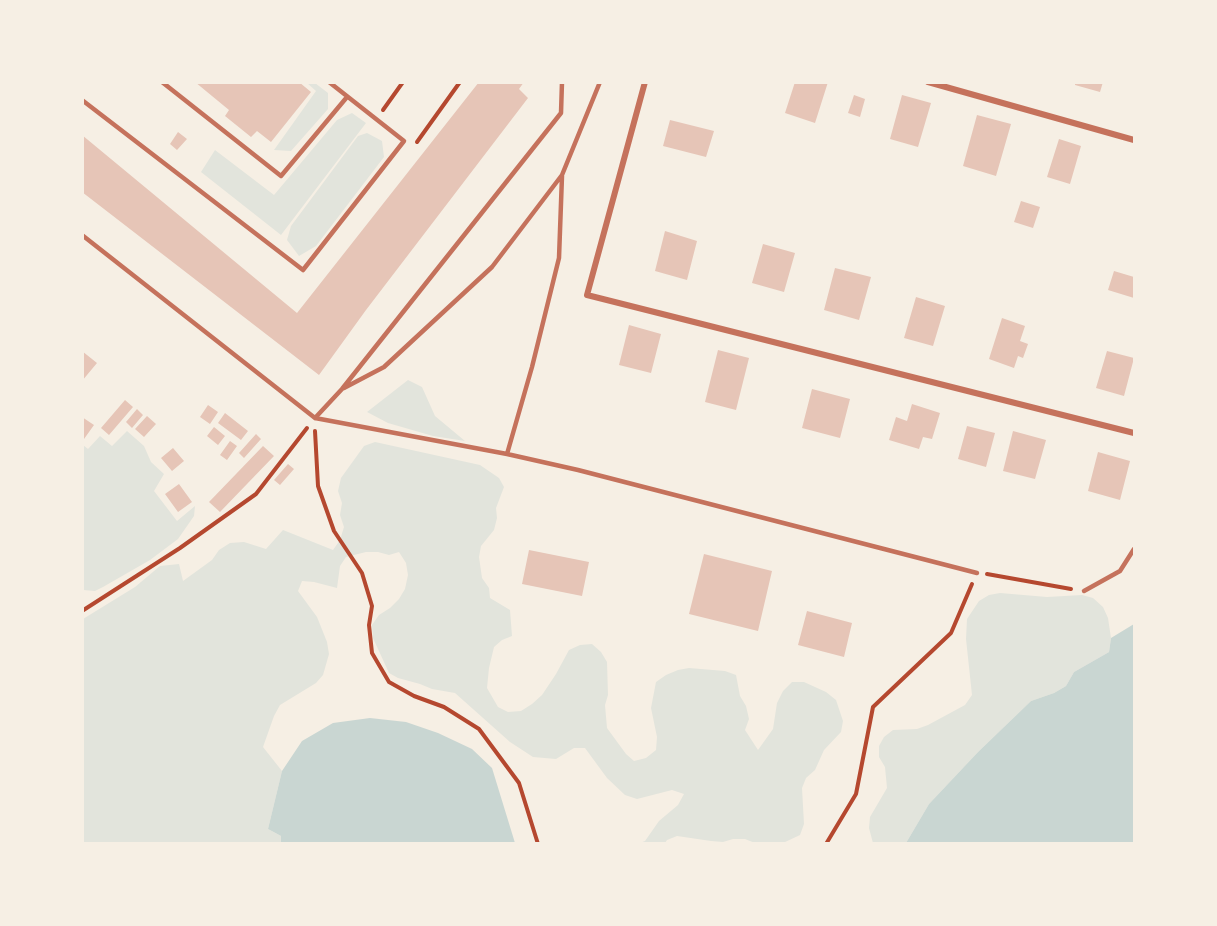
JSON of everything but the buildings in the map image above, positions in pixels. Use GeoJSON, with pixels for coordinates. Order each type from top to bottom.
{"type":"FeatureCollection","features":[{"type":"Feature","properties":{"kind":"street"},"geometry":{"type":"LineString","coordinates":[[645,82],[587,295],[1134,433]]}},
{"type":"Feature","properties":{"kind":"street"},"geometry":{"type":"LineString","coordinates":[[928,82],[1134,140]]}},
{"type":"Feature","properties":{"kind":"lane"},"geometry":{"type":"LineString","coordinates":[[162,82],[281,176],[347,97]]}},
{"type":"Feature","properties":{"kind":"lane"},"geometry":{"type":"LineString","coordinates":[[82,100],[303,270],[404,141],[329,82]]}},
{"type":"Feature","properties":{"kind":"lane"},"geometry":{"type":"LineString","coordinates":[[315,418],[342,389],[561,113],[562,82]]}},
{"type":"Feature","properties":{"kind":"lane"},"geometry":{"type":"LineString","coordinates":[[342,389],[384,367],[492,267],[562,175],[600,82]]}},
{"type":"Feature","properties":{"kind":"lane"},"geometry":{"type":"LineString","coordinates":[[507,454],[532,367],[559,258],[562,175]]}},
{"type":"Feature","properties":{"kind":"lane"},"geometry":{"type":"LineString","coordinates":[[82,235],[315,418],[507,454],[589,473],[977,573]]}},
{"type":"Feature","properties":{"kind":"lane"},"geometry":{"type":"LineString","coordinates":[[1084,591],[1120,571],[1134,549]]}},
{"type":"Feature","properties":{"kind":"path"},"geometry":{"type":"LineString","coordinates":[[375,120],[403,82]]}},
{"type":"Feature","properties":{"kind":"path"},"geometry":{"type":"LineString","coordinates":[[404,141],[412,148],[460,82]]}},
{"type":"Feature","properties":{"kind":"path"},"geometry":{"type":"LineString","coordinates":[[82,611],[180,548],[256,494],[315,418]]}},
{"type":"Feature","properties":{"kind":"path"},"geometry":{"type":"LineString","coordinates":[[315,418],[318,486],[334,531],[362,573],[372,606],[369,625],[372,653],[389,682],[414,696],[444,707],[479,729],[519,783],[538,843]]}},
{"type":"Feature","properties":{"kind":"path"},"geometry":{"type":"LineString","coordinates":[[826,843],[856,795],[873,706],[951,633],[977,573],[1084,591]]}},
{"type":"Feature","properties":{"kind":"shaded area"},"geometry":{"type":"Polygon","coordinates":[[[307,83],[315,83],[328,93],[328,109],[291,151],[274,150],[316,91],[307,83]]]}},
{"type":"Feature","properties":{"kind":"shaded area"},"geometry":{"type":"Polygon","coordinates":[[[352,113],[366,123],[281,235],[201,172],[215,150],[274,195],[337,120],[352,113]]]}},
{"type":"Feature","properties":{"kind":"shaded area"},"geometry":{"type":"Polygon","coordinates":[[[367,133],[382,141],[384,157],[316,246],[299,256],[287,240],[291,226],[358,136],[367,133]]]}},
{"type":"Feature","properties":{"kind":"shaded area"},"geometry":{"type":"Polygon","coordinates":[[[408,380],[422,387],[435,416],[465,441],[433,436],[388,423],[367,412],[408,380]]]}},
{"type":"Feature","properties":{"kind":"shaded area"},"geometry":{"type":"Polygon","coordinates":[[[127,431],[144,446],[151,462],[164,474],[154,491],[177,521],[195,506],[194,516],[178,539],[150,560],[95,591],[83,590],[83,445],[88,449],[100,436],[112,446],[127,431]]]}},
{"type":"Feature","properties":{"kind":"shaded area"},"geometry":{"type":"Polygon","coordinates":[[[375,442],[480,465],[499,478],[504,487],[496,508],[497,518],[494,530],[481,546],[479,557],[482,578],[489,588],[490,598],[510,610],[512,636],[502,640],[494,647],[489,668],[487,688],[498,707],[508,712],[521,711],[532,704],[542,695],[569,650],[580,645],[592,644],[607,662],[608,695],[605,705],[607,728],[634,761],[646,758],[656,750],[657,737],[651,708],[656,682],[678,670],[689,668],[725,671],[736,675],[740,696],[746,706],[749,719],[745,730],[758,750],[773,729],[777,703],[783,691],[792,682],[804,682],[826,692],[836,700],[843,721],[841,732],[824,750],[815,770],[806,778],[802,788],[804,824],[800,835],[783,843],[755,843],[745,839],[723,842],[677,836],[665,843],[640,843],[645,841],[659,821],[678,805],[684,794],[672,790],[637,799],[625,795],[607,778],[585,748],[574,748],[556,759],[533,757],[510,742],[455,693],[432,689],[389,673],[373,638],[372,625],[379,615],[399,599],[405,589],[408,575],[406,563],[399,552],[389,555],[366,552],[346,557],[340,566],[337,588],[302,581],[298,591],[317,617],[329,654],[323,675],[316,683],[280,705],[263,747],[282,771],[268,829],[281,836],[281,843],[83,844],[83,619],[135,587],[160,566],[179,564],[183,581],[212,560],[219,550],[230,543],[244,542],[266,549],[283,530],[333,550],[340,540],[344,527],[340,515],[342,503],[338,491],[341,478],[364,446],[375,442]]]}},
{"type":"Feature","properties":{"kind":"shaded area"},"geometry":{"type":"Polygon","coordinates":[[[1000,593],[1047,597],[1082,595],[1093,598],[1103,607],[1108,618],[1111,638],[1109,652],[1074,672],[1066,686],[1031,701],[929,804],[906,843],[873,843],[869,828],[870,817],[887,788],[885,767],[879,757],[879,746],[884,737],[893,730],[917,729],[965,705],[972,695],[966,639],[967,619],[979,601],[989,595],[1000,593]]]}},
{"type":"Feature","properties":{"kind":"shaded area"},"geometry":{"type":"Polygon","coordinates":[[[1134,624],[1134,843],[906,843],[929,804],[1031,701],[1066,686],[1074,672],[1109,652],[1111,638],[1134,624]]]}},
{"type":"Feature","properties":{"kind":"shaded area"},"geometry":{"type":"Polygon","coordinates":[[[370,718],[406,722],[438,733],[472,749],[492,768],[515,843],[281,843],[281,836],[268,829],[282,771],[302,741],[333,723],[370,718]]]}}]}
